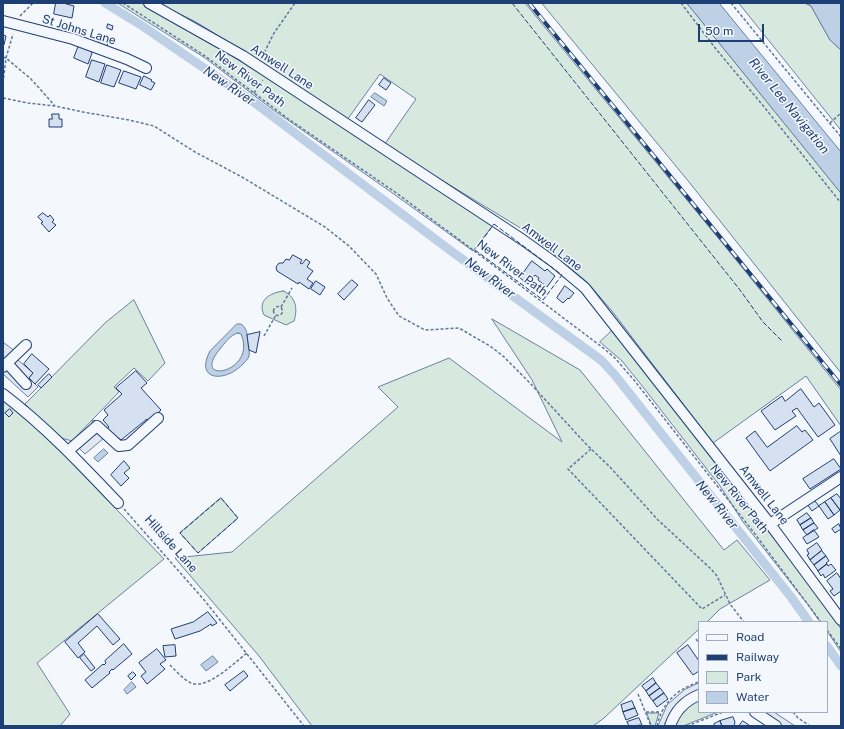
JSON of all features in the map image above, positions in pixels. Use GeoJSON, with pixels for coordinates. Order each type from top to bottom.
{"type":"FeatureCollection","features":[{"type":"Feature","properties":{"kind":"street","name":"Amwell Lane"},"geometry":{"type":"LineString","coordinates":[[149,3],[258,66],[523,240],[555,263],[585,288],[770,524],[841,620]]}},
{"type":"Feature","properties":{"kind":"street","name":"St Johns Lane"},"geometry":{"type":"LineString","coordinates":[[3,21],[73,39],[127,59],[146,68]]}},
{"type":"Feature","properties":{"kind":"street"},"geometry":{"type":"LineString","coordinates":[[26,345],[5,365],[26,384]]}},
{"type":"Feature","properties":{"kind":"street"},"geometry":{"type":"LineString","coordinates":[[3,394],[26,411],[68,451],[118,503]]}},
{"type":"Feature","properties":{"kind":"street"},"geometry":{"type":"LineString","coordinates":[[68,451],[97,426],[119,446],[128,445],[158,418]]}},
{"type":"Feature","properties":{"kind":"street"},"geometry":{"type":"LineString","coordinates":[[770,524],[841,477]]}},
{"type":"Feature","properties":{"kind":"street"},"geometry":{"type":"LineString","coordinates":[[670,726],[675,714],[683,705],[693,697],[698,695]]}},
{"type":"Feature","properties":{"kind":"street"},"geometry":{"type":"LineString","coordinates":[[756,713],[776,726]]}},
{"type":"Feature","properties":{"kind":"path"},"geometry":{"type":"LineString","coordinates":[[21,15],[33,3]]}},
{"type":"Feature","properties":{"kind":"path","name":"New River Path"},"geometry":{"type":"LineString","coordinates":[[123,3],[205,56],[287,118],[395,192],[614,357],[634,380],[755,534],[820,621]]}},
{"type":"Feature","properties":{"kind":"path"},"geometry":{"type":"LineString","coordinates":[[258,66],[274,33],[295,3]]}},
{"type":"Feature","properties":{"kind":"path"},"geometry":{"type":"LineString","coordinates":[[681,3],[716,49],[766,108],[841,203]]}},
{"type":"Feature","properties":{"kind":"path"},"geometry":{"type":"LineString","coordinates":[[731,3],[841,137]]}},
{"type":"Feature","properties":{"kind":"path"},"geometry":{"type":"LineString","coordinates":[[3,83],[6,58],[14,32]]}},
{"type":"Feature","properties":{"kind":"path"},"geometry":{"type":"LineString","coordinates":[[3,56],[31,79],[55,106]]}},
{"type":"Feature","properties":{"kind":"path"},"geometry":{"type":"LineString","coordinates":[[254,93],[265,77]]}},
{"type":"Feature","properties":{"kind":"path"},"geometry":{"type":"LineString","coordinates":[[3,98],[55,106],[154,126],[195,152],[325,227],[349,246],[376,274],[387,298],[399,316],[425,330],[459,328],[490,346],[503,356],[610,467],[658,520],[711,569],[717,576],[725,595],[743,621]]}},
{"type":"Feature","properties":{"kind":"path"},"geometry":{"type":"LineString","coordinates":[[830,123],[841,114]]}},
{"type":"Feature","properties":{"kind":"path"},"geometry":{"type":"LineString","coordinates":[[276,315],[281,315],[283,311],[281,307],[292,288]]}},
{"type":"Feature","properties":{"kind":"path"},"geometry":{"type":"LineString","coordinates":[[264,336],[276,315],[274,308],[281,307]]}},
{"type":"Feature","properties":{"kind":"path"},"geometry":{"type":"LineString","coordinates":[[591,449],[568,470],[702,609],[725,595]]}},
{"type":"Feature","properties":{"kind":"path","name":"Hillside Lane"},"geometry":{"type":"LineString","coordinates":[[118,503],[205,601],[304,726]]}},
{"type":"Feature","properties":{"kind":"path"},"geometry":{"type":"LineString","coordinates":[[828,631],[841,649]]}},
{"type":"Feature","properties":{"kind":"path"},"geometry":{"type":"LineString","coordinates":[[170,665],[187,681],[198,685],[211,681],[247,653]]}},
{"type":"Feature","properties":{"kind":"path"},"geometry":{"type":"LineString","coordinates":[[638,694],[651,726]]}},
{"type":"Feature","properties":{"kind":"path"},"geometry":{"type":"LineString","coordinates":[[646,712],[661,712]]}},
{"type":"Feature","properties":{"kind":"path"},"geometry":{"type":"LineString","coordinates":[[687,726],[720,713]]}},
{"type":"Feature","properties":{"kind":"path"},"geometry":{"type":"LineString","coordinates":[[794,713],[798,718],[810,726]]}},
{"type":"Feature","properties":{"kind":"green space"},"geometry":{"type":"Polygon","coordinates":[[[118,3],[141,3],[174,20],[329,117],[494,224],[473,251],[272,109],[205,58],[118,3]]]}},
{"type":"Feature","properties":{"kind":"green space"},"geometry":{"type":"Polygon","coordinates":[[[157,3],[525,3],[841,390],[841,426],[806,376],[713,443],[612,311],[587,282],[527,232],[384,145],[416,99],[380,74],[347,120],[259,61],[196,22],[157,3]]]}},
{"type":"Feature","properties":{"kind":"green space"},"geometry":{"type":"Polygon","coordinates":[[[542,3],[687,3],[841,193],[841,373],[689,182],[542,3]]]}},
{"type":"Feature","properties":{"kind":"green space"},"geometry":{"type":"Polygon","coordinates":[[[739,3],[805,3],[811,6],[830,40],[841,50],[841,130],[739,3]]]}},
{"type":"Feature","properties":{"kind":"green space"},"geometry":{"type":"Polygon","coordinates":[[[283,291],[291,296],[296,308],[294,321],[286,325],[264,315],[262,310],[262,305],[266,298],[274,293],[283,291]]]}},
{"type":"Feature","properties":{"kind":"green space"},"geometry":{"type":"Polygon","coordinates":[[[134,300],[165,363],[148,381],[134,368],[114,387],[119,392],[72,441],[58,437],[25,404],[105,323],[134,300]]]}},
{"type":"Feature","properties":{"kind":"green space"},"geometry":{"type":"Polygon","coordinates":[[[492,319],[580,370],[724,550],[737,540],[770,580],[720,609],[708,621],[698,621],[698,630],[604,718],[593,726],[312,726],[259,656],[175,558],[232,552],[398,407],[378,387],[449,358],[562,442],[532,380],[492,319]]]}},
{"type":"Feature","properties":{"kind":"green space"},"geometry":{"type":"Polygon","coordinates":[[[613,330],[805,579],[841,629],[841,652],[828,632],[828,621],[819,621],[743,522],[720,486],[643,387],[622,361],[600,342],[613,330]]]}},
{"type":"Feature","properties":{"kind":"green space"},"geometry":{"type":"Polygon","coordinates":[[[3,398],[51,441],[164,559],[37,663],[70,714],[60,726],[3,726],[3,398]]]}},
{"type":"Feature","properties":{"kind":"green space"},"geometry":{"type":"Polygon","coordinates":[[[221,498],[238,518],[198,553],[180,533],[221,498]]]}},
{"type":"Feature","properties":{"kind":"green space"},"geometry":{"type":"Polygon","coordinates":[[[698,701],[698,713],[716,713],[683,726],[674,726],[683,710],[698,701]]]}},
{"type":"Feature","properties":{"kind":"green space"},"geometry":{"type":"Polygon","coordinates":[[[647,713],[659,713],[655,726],[652,726],[647,713]]]}},
{"type":"Feature","properties":{"kind":"shaded area"},"geometry":{"type":"Polygon","coordinates":[[[4,343],[22,356],[18,360],[33,373],[29,378],[38,387],[28,397],[3,374],[4,343]]]}},
{"type":"Feature","properties":{"kind":"shaded area"},"geometry":{"type":"Polygon","coordinates":[[[93,420],[99,422],[110,433],[85,454],[74,443],[90,429],[93,420]]]}},
{"type":"Feature","properties":{"kind":"shaded area"},"geometry":{"type":"Polygon","coordinates":[[[698,683],[698,692],[666,726],[658,726],[667,705],[684,690],[698,683]]]}},
{"type":"Feature","properties":{"kind":"shaded area"},"geometry":{"type":"Polygon","coordinates":[[[763,713],[776,713],[795,726],[782,726],[763,713]]]}},
{"type":"Feature","properties":{"kind":"water","name":"River Lee Navigation"},"geometry":{"type":"Polygon","coordinates":[[[687,3],[719,3],[841,152],[841,193],[687,3]]]}},
{"type":"Feature","properties":{"kind":"water"},"geometry":{"type":"Polygon","coordinates":[[[805,3],[841,3],[841,50],[830,40],[811,6],[805,3]]]}},
{"type":"Feature","properties":{"kind":"water"},"geometry":{"type":"Polygon","coordinates":[[[375,93],[387,101],[384,106],[371,97],[375,93]]]}},
{"type":"Feature","properties":{"kind":"water"},"geometry":{"type":"Polygon","coordinates":[[[237,324],[241,324],[244,327],[247,336],[249,356],[236,370],[220,376],[214,376],[209,373],[206,368],[206,361],[210,351],[237,324]],[[238,333],[230,337],[220,349],[213,361],[213,368],[218,371],[225,370],[234,366],[241,358],[244,347],[241,334],[238,333]]]}},
{"type":"Feature","properties":{"kind":"water"},"geometry":{"type":"Polygon","coordinates":[[[104,449],[108,453],[98,462],[94,458],[104,449]]]}},
{"type":"Feature","properties":{"kind":"water"},"geometry":{"type":"Polygon","coordinates":[[[213,656],[218,662],[206,671],[201,665],[213,656]]]}},
{"type":"Feature","properties":{"kind":"water"},"geometry":{"type":"Polygon","coordinates":[[[132,682],[136,687],[127,694],[124,690],[132,682]]]}},
{"type":"Feature","properties":{"kind":"building"},"geometry":{"type":"Polygon","coordinates":[[[56,3],[74,6],[72,18],[54,14],[56,3]]]}},
{"type":"Feature","properties":{"kind":"building"},"geometry":{"type":"Polygon","coordinates":[[[108,24],[113,26],[112,30],[107,28],[108,24]]]}},
{"type":"Feature","properties":{"kind":"building"},"geometry":{"type":"Polygon","coordinates":[[[67,29],[74,31],[73,35],[66,33],[67,29]]]}},
{"type":"Feature","properties":{"kind":"building"},"geometry":{"type":"Polygon","coordinates":[[[3,35],[6,36],[4,45],[3,45],[3,35]]]}},
{"type":"Feature","properties":{"kind":"building"},"geometry":{"type":"Polygon","coordinates":[[[101,37],[109,41],[106,48],[98,45],[101,37]]]}},
{"type":"Feature","properties":{"kind":"building"},"geometry":{"type":"Polygon","coordinates":[[[79,45],[90,49],[92,53],[88,64],[74,58],[79,45]]]}},
{"type":"Feature","properties":{"kind":"building"},"geometry":{"type":"Polygon","coordinates":[[[92,60],[105,64],[99,82],[86,77],[92,60]]]}},
{"type":"Feature","properties":{"kind":"building"},"geometry":{"type":"Polygon","coordinates":[[[107,65],[121,70],[114,87],[101,83],[107,65]]]}},
{"type":"Feature","properties":{"kind":"building"},"geometry":{"type":"Polygon","coordinates":[[[124,71],[141,77],[136,89],[119,83],[124,71]]]}},
{"type":"Feature","properties":{"kind":"building"},"geometry":{"type":"Polygon","coordinates":[[[144,76],[155,83],[151,90],[140,85],[144,76]]]}},
{"type":"Feature","properties":{"kind":"building"},"geometry":{"type":"Polygon","coordinates":[[[384,78],[391,83],[386,90],[379,85],[384,78]]]}},
{"type":"Feature","properties":{"kind":"building"},"geometry":{"type":"Polygon","coordinates":[[[369,100],[375,105],[362,122],[356,118],[369,100]]]}},
{"type":"Feature","properties":{"kind":"building"},"geometry":{"type":"Polygon","coordinates":[[[52,114],[59,114],[59,119],[62,119],[62,127],[49,127],[49,119],[52,119],[52,114]]]}},
{"type":"Feature","properties":{"kind":"building"},"geometry":{"type":"Polygon","coordinates":[[[43,213],[48,217],[50,215],[54,220],[52,222],[56,225],[49,232],[38,217],[43,213]]]}},
{"type":"Feature","properties":{"kind":"building"},"geometry":{"type":"Polygon","coordinates":[[[293,255],[302,260],[300,263],[302,264],[306,259],[310,262],[307,267],[313,271],[307,279],[313,283],[309,289],[277,271],[276,267],[279,263],[283,263],[286,259],[289,260],[293,255]]]}},
{"type":"Feature","properties":{"kind":"building"},"geometry":{"type":"Polygon","coordinates":[[[532,261],[545,271],[547,269],[555,276],[547,287],[538,280],[539,278],[535,275],[528,284],[520,278],[532,261]]]}},
{"type":"Feature","properties":{"kind":"building"},"geometry":{"type":"Polygon","coordinates":[[[352,280],[358,285],[344,300],[338,294],[352,280]]]}},
{"type":"Feature","properties":{"kind":"building"},"geometry":{"type":"Polygon","coordinates":[[[316,281],[325,287],[320,295],[311,289],[316,281]]]}},
{"type":"Feature","properties":{"kind":"building"},"geometry":{"type":"Polygon","coordinates":[[[565,286],[574,293],[563,303],[557,298],[565,286]]]}},
{"type":"Feature","properties":{"kind":"building"},"geometry":{"type":"Polygon","coordinates":[[[260,332],[256,353],[249,350],[247,335],[260,332]]]}},
{"type":"Feature","properties":{"kind":"building"},"geometry":{"type":"Polygon","coordinates":[[[32,354],[49,369],[35,384],[29,378],[33,373],[24,364],[32,354]]]}},
{"type":"Feature","properties":{"kind":"building"},"geometry":{"type":"Polygon","coordinates":[[[136,371],[147,383],[141,388],[161,410],[149,421],[147,419],[121,440],[119,438],[116,440],[106,429],[109,427],[103,420],[108,415],[104,410],[122,394],[116,388],[136,371]]]}},
{"type":"Feature","properties":{"kind":"building"},"geometry":{"type":"Polygon","coordinates":[[[49,374],[52,377],[41,388],[38,385],[49,374]]]}},
{"type":"Feature","properties":{"kind":"building"},"geometry":{"type":"Polygon","coordinates":[[[801,389],[814,407],[819,403],[835,425],[818,437],[797,408],[792,411],[796,416],[775,430],[761,411],[782,396],[785,401],[801,389]]]}},
{"type":"Feature","properties":{"kind":"building"},"geometry":{"type":"Polygon","coordinates":[[[10,409],[13,413],[9,417],[5,413],[10,409]]]}},
{"type":"Feature","properties":{"kind":"building"},"geometry":{"type":"Polygon","coordinates":[[[797,426],[802,432],[805,430],[813,440],[770,471],[746,438],[755,431],[767,447],[797,426]]]}},
{"type":"Feature","properties":{"kind":"building"},"geometry":{"type":"Polygon","coordinates":[[[840,432],[841,433],[841,456],[830,439],[840,432]]]}},
{"type":"Feature","properties":{"kind":"building"},"geometry":{"type":"Polygon","coordinates":[[[834,459],[841,469],[810,489],[803,479],[834,459]]]}},
{"type":"Feature","properties":{"kind":"building"},"geometry":{"type":"Polygon","coordinates":[[[124,461],[130,468],[124,473],[129,478],[121,486],[111,475],[124,461]]]}},
{"type":"Feature","properties":{"kind":"building"},"geometry":{"type":"Polygon","coordinates":[[[837,494],[841,499],[841,510],[831,498],[837,494]]]}},
{"type":"Feature","properties":{"kind":"building"},"geometry":{"type":"Polygon","coordinates":[[[831,498],[840,510],[834,515],[825,502],[831,498]]]}},
{"type":"Feature","properties":{"kind":"building"},"geometry":{"type":"Polygon","coordinates":[[[814,500],[819,506],[812,511],[807,504],[814,500]]]}},
{"type":"Feature","properties":{"kind":"building"},"geometry":{"type":"Polygon","coordinates":[[[825,502],[834,515],[828,519],[819,506],[825,502]]]}},
{"type":"Feature","properties":{"kind":"building"},"geometry":{"type":"Polygon","coordinates":[[[807,513],[811,518],[800,525],[797,520],[807,513]]]}},
{"type":"Feature","properties":{"kind":"building"},"geometry":{"type":"Polygon","coordinates":[[[811,518],[814,523],[803,530],[800,525],[811,518]]]}},
{"type":"Feature","properties":{"kind":"building"},"geometry":{"type":"Polygon","coordinates":[[[814,523],[818,528],[807,535],[803,530],[814,523]]]}},
{"type":"Feature","properties":{"kind":"building"},"geometry":{"type":"Polygon","coordinates":[[[155,524],[170,540],[165,544],[151,528],[155,524]]]}},
{"type":"Feature","properties":{"kind":"building"},"geometry":{"type":"Polygon","coordinates":[[[839,524],[841,529],[835,533],[832,529],[839,524]]]}},
{"type":"Feature","properties":{"kind":"building"},"geometry":{"type":"Polygon","coordinates":[[[814,530],[819,537],[807,544],[803,538],[814,530]]]}},
{"type":"Feature","properties":{"kind":"building"},"geometry":{"type":"Polygon","coordinates":[[[817,543],[822,550],[810,560],[807,555],[809,554],[807,550],[817,543]]]}},
{"type":"Feature","properties":{"kind":"building"},"geometry":{"type":"Polygon","coordinates":[[[822,551],[826,556],[814,565],[810,560],[822,551]]]}},
{"type":"Feature","properties":{"kind":"building"},"geometry":{"type":"Polygon","coordinates":[[[826,556],[829,561],[818,571],[814,565],[826,556]]]}},
{"type":"Feature","properties":{"kind":"building"},"geometry":{"type":"Polygon","coordinates":[[[827,564],[828,566],[831,564],[836,570],[825,578],[823,574],[821,576],[818,571],[827,564]]]}},
{"type":"Feature","properties":{"kind":"building"},"geometry":{"type":"Polygon","coordinates":[[[837,573],[841,579],[841,591],[834,596],[830,591],[833,589],[827,581],[837,573]]]}},
{"type":"Feature","properties":{"kind":"building"},"geometry":{"type":"Polygon","coordinates":[[[208,612],[217,623],[212,626],[211,624],[200,631],[175,639],[171,629],[193,622],[208,612]]]}},
{"type":"Feature","properties":{"kind":"building"},"geometry":{"type":"Polygon","coordinates":[[[98,614],[120,639],[113,645],[97,626],[78,643],[85,652],[78,658],[65,642],[98,614]]]}},
{"type":"Feature","properties":{"kind":"building"},"geometry":{"type":"Polygon","coordinates":[[[124,644],[132,654],[113,670],[112,669],[109,672],[110,673],[92,688],[85,680],[103,664],[104,665],[106,663],[105,661],[124,644]]]}},
{"type":"Feature","properties":{"kind":"building"},"geometry":{"type":"Polygon","coordinates":[[[175,645],[176,656],[165,657],[163,646],[175,645]]]}},
{"type":"Feature","properties":{"kind":"building"},"geometry":{"type":"Polygon","coordinates":[[[688,645],[698,660],[698,672],[693,675],[677,653],[688,645]]]}},
{"type":"Feature","properties":{"kind":"building"},"geometry":{"type":"Polygon","coordinates":[[[157,649],[166,660],[160,664],[165,669],[147,684],[141,676],[146,672],[139,663],[157,649]]]}},
{"type":"Feature","properties":{"kind":"building"},"geometry":{"type":"Polygon","coordinates":[[[84,654],[95,668],[91,671],[80,658],[84,654]]]}},
{"type":"Feature","properties":{"kind":"building"},"geometry":{"type":"Polygon","coordinates":[[[244,671],[248,676],[230,691],[225,685],[244,671]]]}},
{"type":"Feature","properties":{"kind":"building"},"geometry":{"type":"Polygon","coordinates":[[[133,672],[136,675],[131,680],[128,676],[133,672]]]}},
{"type":"Feature","properties":{"kind":"building"},"geometry":{"type":"Polygon","coordinates":[[[653,678],[656,683],[646,691],[642,686],[653,678]]]}},
{"type":"Feature","properties":{"kind":"building"},"geometry":{"type":"Polygon","coordinates":[[[656,683],[660,688],[649,696],[646,691],[656,683]]]}},
{"type":"Feature","properties":{"kind":"building"},"geometry":{"type":"Polygon","coordinates":[[[660,688],[664,693],[653,701],[649,696],[660,688]]]}},
{"type":"Feature","properties":{"kind":"building"},"geometry":{"type":"Polygon","coordinates":[[[664,693],[668,699],[657,707],[653,701],[664,693]]]}},
{"type":"Feature","properties":{"kind":"building"},"geometry":{"type":"Polygon","coordinates":[[[632,701],[635,708],[623,712],[621,705],[632,701]]]}},
{"type":"Feature","properties":{"kind":"building"},"geometry":{"type":"Polygon","coordinates":[[[635,708],[638,715],[626,720],[623,712],[635,708]]]}},
{"type":"Feature","properties":{"kind":"building"},"geometry":{"type":"Polygon","coordinates":[[[733,717],[735,722],[734,726],[722,726],[720,721],[733,717]]]}},
{"type":"Feature","properties":{"kind":"building"},"geometry":{"type":"Polygon","coordinates":[[[639,718],[642,725],[629,726],[627,722],[639,718]]]}},
{"type":"Feature","properties":{"kind":"building"},"geometry":{"type":"Polygon","coordinates":[[[720,721],[722,726],[714,726],[714,724],[720,721]]]}},
{"type":"Feature","properties":{"kind":"building"},"geometry":{"type":"Polygon","coordinates":[[[743,721],[749,725],[739,726],[743,721]]]}},
{"type":"Feature","properties":{"kind":"waterway","name":"New River"},"geometry":{"type":"LineString","coordinates":[[105,3],[141,25],[255,103],[447,248],[601,360],[614,374],[791,597],[808,621]]}},
{"type":"Feature","properties":{"kind":"waterway","name":"New River"},"geometry":{"type":"LineString","coordinates":[[828,647],[841,666]]}},
{"type":"Feature","properties":{"kind":"railway"},"geometry":{"type":"LineString","coordinates":[[529,3],[841,385]]}},
{"type":"Feature","properties":{"kind":"fence"},"geometry":{"type":"LineString","coordinates":[[512,3],[740,290],[763,322],[782,341]]}},
{"type":"Feature","properties":{"kind":"fence"},"geometry":{"type":"LineString","coordinates":[[494,224],[562,275],[543,300],[475,250],[494,224]]}},
{"type":"Feature","properties":{"kind":"fence"},"geometry":{"type":"LineString","coordinates":[[221,498],[238,518],[198,553],[180,533],[221,498]]}}]}
